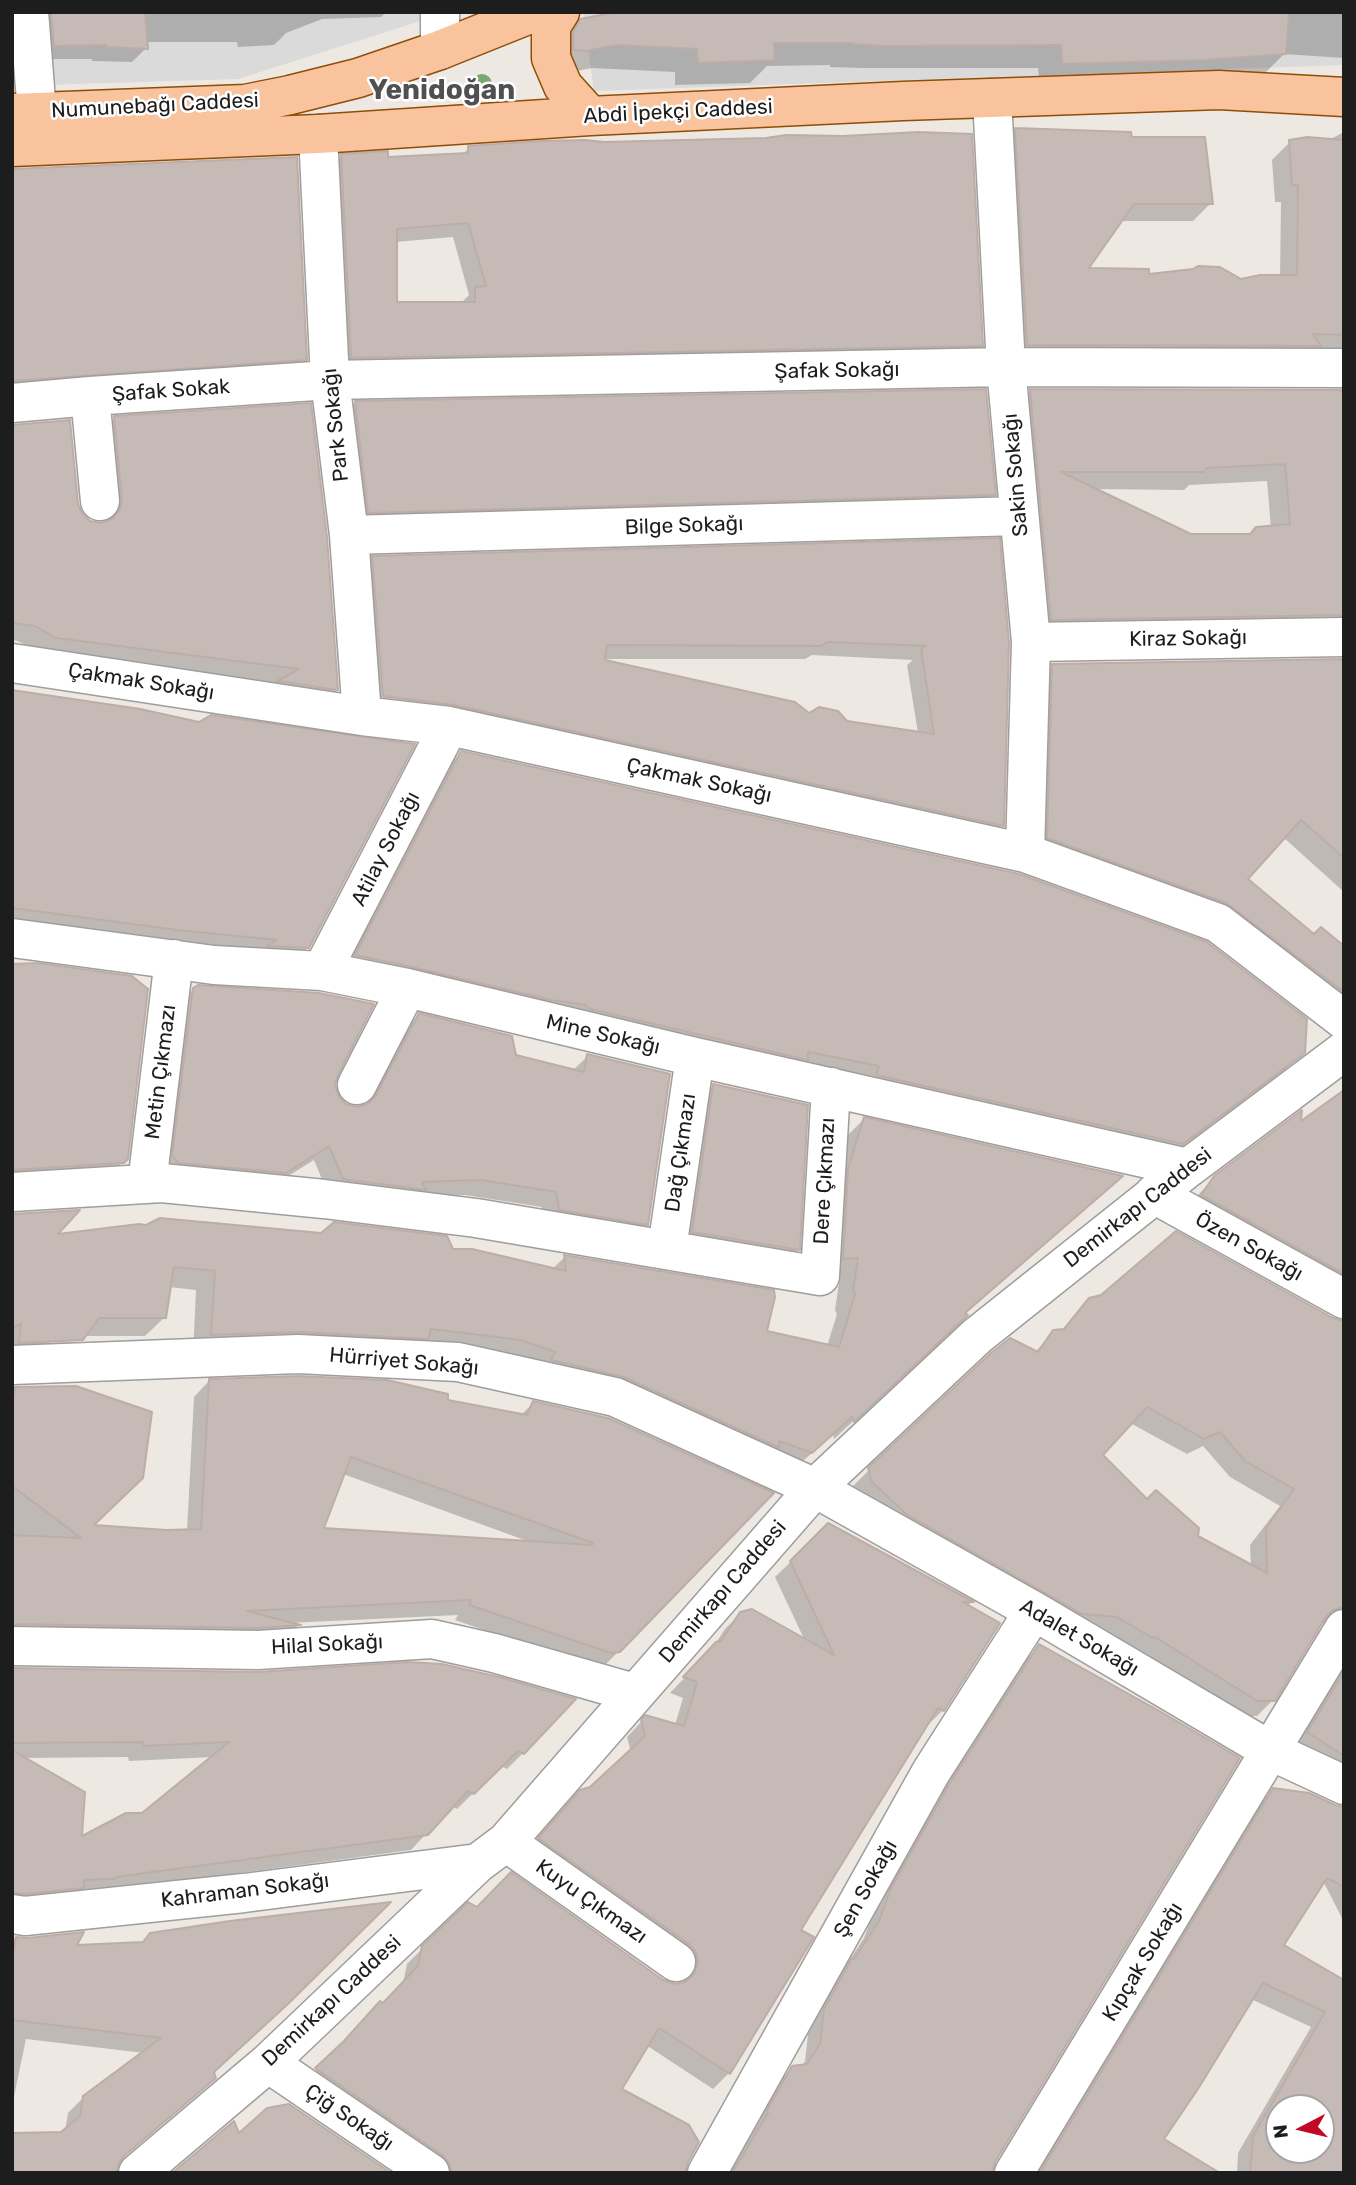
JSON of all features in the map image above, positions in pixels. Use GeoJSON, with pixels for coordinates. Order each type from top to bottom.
{"type":"FeatureCollection","features":[{"type":"Feature","properties":{"kind":"main road","name":"Numunebağı Caddesi"},"geometry":{"type":"LineString","coordinates":[[24,113],[245,104],[358,78],[440,50],[535,12]]}},
{"type":"Feature","properties":{"kind":"main road"},"geometry":{"type":"LineString","coordinates":[[560,12],[551,26],[551,58],[563,86],[590,116]]}},
{"type":"Feature","properties":{"kind":"main road","name":"Abdi İpekçi Caddesi"},"geometry":{"type":"LineString","coordinates":[[12,147],[318,134],[590,116],[992,98],[1219,90],[1344,97]]}},
{"type":"Feature","properties":{"kind":"street"},"geometry":{"type":"LineString","coordinates":[[24,113],[29,12]]}},
{"type":"Feature","properties":{"kind":"street"},"geometry":{"type":"LineString","coordinates":[[440,12],[440,50]]}},
{"type":"Feature","properties":{"kind":"street","name":"Sakin Sokağı"},"geometry":{"type":"LineString","coordinates":[[992,98],[1006,368],[1031,642],[1025,853]]}},
{"type":"Feature","properties":{"kind":"street","name":"Park Sokağı"},"geometry":{"type":"LineString","coordinates":[[318,134],[330,380],[349,536],[362,716]]}},
{"type":"Feature","properties":{"kind":"street","name":"Şafak Sokağı"},"geometry":{"type":"LineString","coordinates":[[330,380],[1006,368],[1344,369]]}},
{"type":"Feature","properties":{"kind":"street","name":"Şafak Sokak"},"geometry":{"type":"LineString","coordinates":[[12,403],[330,380]]}},
{"type":"Feature","properties":{"kind":"street"},"geometry":{"type":"LineString","coordinates":[[90,396],[100,501]]}},
{"type":"Feature","properties":{"kind":"street","name":"Bilge Sokağı"},"geometry":{"type":"LineString","coordinates":[[349,536],[1019,516]]}},
{"type":"Feature","properties":{"kind":"street","name":"Kiraz Sokağı"},"geometry":{"type":"LineString","coordinates":[[1031,642],[1344,637]]}},
{"type":"Feature","properties":{"kind":"street","name":"Çakmak Sokağı"},"geometry":{"type":"LineString","coordinates":[[12,663],[362,716],[449,726],[1025,853],[1218,923],[1344,1020]]}},
{"type":"Feature","properties":{"kind":"street","name":"Atilay Sokağı"},"geometry":{"type":"LineString","coordinates":[[322,971],[449,726]]}},
{"type":"Feature","properties":{"kind":"street","name":"Mine Sokağı"},"geometry":{"type":"LineString","coordinates":[[12,938],[214,965],[322,971],[407,988],[695,1057],[1188,1168]]}},
{"type":"Feature","properties":{"kind":"street","name":"Metin Çıkmazı"},"geometry":{"type":"LineString","coordinates":[[147,1184],[174,960]]}},
{"type":"Feature","properties":{"kind":"street"},"geometry":{"type":"LineString","coordinates":[[357,1085],[407,988]]}},
{"type":"Feature","properties":{"kind":"street","name":"Demirkapı Caddesi"},"geometry":{"type":"LineString","coordinates":[[138,2173],[268,2063],[492,1853],[815,1488],[977,1336],[1154,1194],[1344,1051]]}},
{"type":"Feature","properties":{"kind":"street","name":"Dağ Çıkmazı"},"geometry":{"type":"LineString","coordinates":[[667,1249],[695,1057]]}},
{"type":"Feature","properties":{"kind":"street","name":"Dere Çıkmazı"},"geometry":{"type":"LineString","coordinates":[[667,1249],[820,1276],[831,1087]]}},
{"type":"Feature","properties":{"kind":"street"},"geometry":{"type":"LineString","coordinates":[[12,1192],[162,1183],[462,1216],[667,1249]]}},
{"type":"Feature","properties":{"kind":"street","name":"Özen Sokağı"},"geometry":{"type":"LineString","coordinates":[[1154,1194],[1344,1299]]}},
{"type":"Feature","properties":{"kind":"street","name":"Hürriyet Sokağı"},"geometry":{"type":"LineString","coordinates":[[12,1366],[298,1354],[458,1362],[615,1397],[815,1488]]}},
{"type":"Feature","properties":{"kind":"street","name":"Adalet Sokağı"},"geometry":{"type":"LineString","coordinates":[[815,1488],[1034,1611],[1271,1751],[1344,1785]]}},
{"type":"Feature","properties":{"kind":"street","name":"Şen Sokağı"},"geometry":{"type":"LineString","coordinates":[[707,2173],[931,1772],[1034,1611]]}},
{"type":"Feature","properties":{"kind":"street","name":"Kıpçak Sokağı"},"geometry":{"type":"LineString","coordinates":[[1014,2173],[1344,1629]]}},
{"type":"Feature","properties":{"kind":"street","name":"Hilal Sokağı"},"geometry":{"type":"LineString","coordinates":[[12,1646],[258,1650],[432,1639],[494,1653],[634,1693]]}},
{"type":"Feature","properties":{"kind":"street","name":"Kahraman Sokağı"},"geometry":{"type":"LineString","coordinates":[[12,1914],[24,1916],[230,1894],[492,1853]]}},
{"type":"Feature","properties":{"kind":"street","name":"Kuyu Çıkmazı"},"geometry":{"type":"LineString","coordinates":[[492,1853],[676,1962]]}},
{"type":"Feature","properties":{"kind":"street","name":"Çiğ Sokağı"},"geometry":{"type":"LineString","coordinates":[[268,2063],[418,2170]]}},
{"type":"Feature","properties":{"kind":"shaded area"},"geometry":{"type":"Polygon","coordinates":[[[12,12],[449,12],[238,79],[12,86],[12,12]]]}},
{"type":"Feature","properties":{"kind":"shaded area"},"geometry":{"type":"Polygon","coordinates":[[[583,12],[1344,12],[1344,65],[594,91],[583,12]]]}},
{"type":"Feature","properties":{"kind":"building"},"geometry":{"type":"Polygon","coordinates":[[[51,12],[145,12],[148,49],[106,45],[54,46],[51,12]]]}},
{"type":"Feature","properties":{"kind":"building"},"geometry":{"type":"Polygon","coordinates":[[[616,12],[1289,12],[1286,54],[1205,60],[1062,64],[1061,45],[886,46],[774,43],[775,60],[698,63],[697,49],[617,45],[586,51],[573,50],[573,32],[580,19],[616,12]]]}},
{"type":"Feature","properties":{"kind":"building"},"geometry":{"type":"Polygon","coordinates":[[[1015,128],[1131,132],[1132,137],[1205,137],[1213,204],[1134,204],[1089,268],[1149,269],[1149,274],[1193,269],[1198,266],[1220,267],[1241,279],[1260,275],[1297,275],[1298,185],[1292,185],[1289,140],[1307,137],[1344,140],[1344,335],[1313,334],[1321,346],[1027,345],[1015,128]]]}},
{"type":"Feature","properties":{"kind":"building"},"geometry":{"type":"Polygon","coordinates":[[[919,132],[972,134],[983,346],[351,358],[341,154],[388,151],[388,157],[468,153],[468,146],[540,141],[843,136],[919,132]],[[468,223],[397,229],[397,302],[475,302],[475,287],[486,286],[468,223]]]}},
{"type":"Feature","properties":{"kind":"building"},"geometry":{"type":"Polygon","coordinates":[[[297,157],[307,360],[12,381],[12,169],[297,157]]]}},
{"type":"Feature","properties":{"kind":"building"},"geometry":{"type":"Polygon","coordinates":[[[986,389],[996,495],[368,513],[355,401],[986,389]]]}},
{"type":"Feature","properties":{"kind":"building"},"geometry":{"type":"Polygon","coordinates":[[[1030,389],[1344,390],[1344,615],[1051,620],[1030,389]],[[1285,464],[1207,468],[1204,472],[1061,472],[1191,534],[1250,534],[1256,527],[1290,524],[1285,464]]]}},
{"type":"Feature","properties":{"kind":"building"},"geometry":{"type":"Polygon","coordinates":[[[311,403],[327,537],[338,690],[277,681],[299,669],[56,638],[35,626],[12,623],[12,425],[70,420],[78,504],[90,521],[101,523],[113,518],[120,509],[122,500],[114,416],[311,403]]]}},
{"type":"Feature","properties":{"kind":"building"},"geometry":{"type":"Polygon","coordinates":[[[1000,538],[1009,643],[1004,826],[454,705],[383,696],[372,556],[1000,538]],[[828,642],[821,646],[607,645],[605,660],[795,702],[809,713],[819,707],[838,711],[847,721],[934,734],[921,649],[926,646],[828,642]]]}},
{"type":"Feature","properties":{"kind":"building"},"geometry":{"type":"Polygon","coordinates":[[[1344,659],[1344,858],[1301,820],[1248,879],[1314,934],[1321,927],[1344,946],[1344,992],[1226,903],[1047,838],[1052,664],[1344,659]]]}},
{"type":"Feature","properties":{"kind":"building"},"geometry":{"type":"Polygon","coordinates":[[[12,690],[140,709],[199,722],[211,715],[415,744],[309,948],[267,946],[277,940],[12,908],[12,690]]]}},
{"type":"Feature","properties":{"kind":"building"},"geometry":{"type":"Polygon","coordinates":[[[461,751],[1019,874],[1207,942],[1307,1019],[1305,1053],[1183,1144],[876,1075],[879,1066],[808,1052],[808,1060],[594,1010],[586,1005],[551,1000],[355,955],[461,751]]]}},
{"type":"Feature","properties":{"kind":"building"},"geometry":{"type":"Polygon","coordinates":[[[38,963],[132,976],[148,989],[128,1159],[124,1163],[12,1170],[12,964],[38,963]]]}},
{"type":"Feature","properties":{"kind":"building"},"geometry":{"type":"Polygon","coordinates":[[[198,985],[319,993],[374,1004],[335,1085],[339,1097],[346,1104],[357,1107],[368,1104],[376,1095],[419,1013],[512,1036],[516,1055],[584,1072],[587,1054],[670,1074],[648,1225],[559,1210],[556,1192],[481,1180],[422,1182],[426,1190],[343,1179],[329,1146],[286,1173],[178,1163],[172,1155],[193,988],[198,985]]]}},
{"type":"Feature","properties":{"kind":"building"},"geometry":{"type":"Polygon","coordinates":[[[713,1084],[808,1105],[800,1250],[692,1232],[713,1084]]]}},
{"type":"Feature","properties":{"kind":"building"},"geometry":{"type":"Polygon","coordinates":[[[1344,1090],[1344,1274],[1201,1195],[1214,1176],[1302,1110],[1301,1121],[1344,1090]]]}},
{"type":"Feature","properties":{"kind":"building"},"geometry":{"type":"Polygon","coordinates":[[[864,1117],[1123,1176],[965,1313],[968,1315],[854,1422],[852,1417],[812,1453],[779,1441],[780,1448],[624,1377],[551,1360],[555,1352],[520,1340],[431,1329],[427,1339],[299,1332],[211,1335],[215,1271],[174,1267],[166,1318],[99,1318],[83,1340],[19,1343],[21,1324],[12,1328],[12,1214],[80,1210],[58,1234],[146,1225],[160,1218],[321,1233],[334,1222],[447,1236],[453,1249],[472,1249],[566,1271],[564,1255],[774,1290],[775,1297],[767,1331],[839,1347],[855,1294],[853,1290],[858,1258],[843,1259],[848,1168],[864,1117]]]}},
{"type":"Feature","properties":{"kind":"building"},"geometry":{"type":"Polygon","coordinates":[[[1176,1231],[1333,1318],[1344,1321],[1344,1607],[1333,1610],[1325,1618],[1275,1701],[1257,1701],[1155,1637],[1117,1617],[1082,1614],[906,1514],[872,1482],[868,1468],[991,1353],[1010,1338],[1038,1352],[1053,1330],[1064,1329],[1089,1298],[1101,1295],[1176,1231]],[[1147,1407],[1103,1455],[1147,1499],[1156,1490],[1199,1528],[1198,1536],[1267,1573],[1266,1528],[1294,1489],[1245,1461],[1220,1432],[1204,1439],[1147,1407]]]}},
{"type":"Feature","properties":{"kind":"building"},"geometry":{"type":"Polygon","coordinates":[[[298,1376],[387,1380],[448,1394],[448,1400],[527,1415],[533,1401],[608,1418],[774,1493],[620,1652],[611,1653],[469,1605],[471,1600],[247,1611],[301,1625],[257,1628],[12,1624],[12,1535],[81,1538],[12,1486],[12,1410],[15,1387],[76,1386],[152,1412],[143,1478],[94,1525],[166,1530],[201,1529],[209,1379],[298,1376]],[[351,1457],[324,1528],[592,1545],[593,1543],[351,1457]]]}},
{"type":"Feature","properties":{"kind":"building"},"geometry":{"type":"Polygon","coordinates":[[[828,1523],[974,1602],[963,1602],[1000,1623],[944,1711],[938,1708],[801,1930],[814,1937],[730,2074],[659,2028],[622,2089],[689,2125],[699,2142],[685,2173],[452,2173],[449,2163],[442,2155],[315,2068],[418,1966],[422,1946],[468,1902],[477,1907],[511,1872],[663,1980],[675,1984],[685,1982],[693,1975],[698,1963],[696,1952],[689,1944],[538,1838],[580,1790],[590,1787],[645,1736],[641,1720],[645,1715],[684,1726],[697,1682],[683,1677],[716,1642],[721,1641],[740,1612],[752,1609],[834,1655],[790,1561],[828,1523]]]}},
{"type":"Feature","properties":{"kind":"building"},"geometry":{"type":"Polygon","coordinates":[[[1039,1644],[1240,1758],[995,2162],[992,2173],[732,2173],[792,2066],[807,2064],[820,2044],[824,2009],[852,1958],[854,1959],[879,1921],[891,1888],[950,1783],[1039,1644]]]}},
{"type":"Feature","properties":{"kind":"building"},"geometry":{"type":"Polygon","coordinates":[[[407,1662],[442,1664],[576,1699],[524,1754],[518,1751],[474,1794],[468,1791],[428,1835],[114,1879],[84,1880],[84,1888],[12,1893],[12,1750],[85,1792],[82,1836],[126,1813],[142,1813],[229,1742],[144,1746],[143,1742],[12,1743],[12,1668],[258,1672],[407,1662]]]}},
{"type":"Feature","properties":{"kind":"building"},"geometry":{"type":"Polygon","coordinates":[[[1344,1672],[1344,1756],[1307,1732],[1344,1672]]]}},
{"type":"Feature","properties":{"kind":"building"},"geometry":{"type":"Polygon","coordinates":[[[1273,1788],[1309,1793],[1344,1807],[1344,1887],[1327,1878],[1284,1945],[1344,1980],[1344,2173],[1250,2173],[1253,2136],[1265,2115],[1265,2164],[1335,2164],[1335,2094],[1277,2094],[1325,2012],[1263,1983],[1164,2139],[1220,2173],[1040,2173],[1273,1788]]]}},
{"type":"Feature","properties":{"kind":"building"},"geometry":{"type":"Polygon","coordinates":[[[391,1902],[289,2003],[214,2072],[216,2078],[124,2156],[118,2165],[117,2173],[12,2173],[12,2133],[61,2132],[80,2116],[83,2096],[161,2038],[12,2020],[12,1961],[16,1937],[84,1932],[77,1945],[143,1942],[150,1933],[391,1902]]]}},
{"type":"Feature","properties":{"kind":"building"},"geometry":{"type":"Polygon","coordinates":[[[289,2104],[391,2173],[172,2173],[234,2121],[239,2133],[267,2108],[289,2104]]]}},
{"type":"Feature","properties":{"kind":"district","name":"Yenidoğan"},"geometry":{"type":"Point","coordinates":[442,91]}}]}
